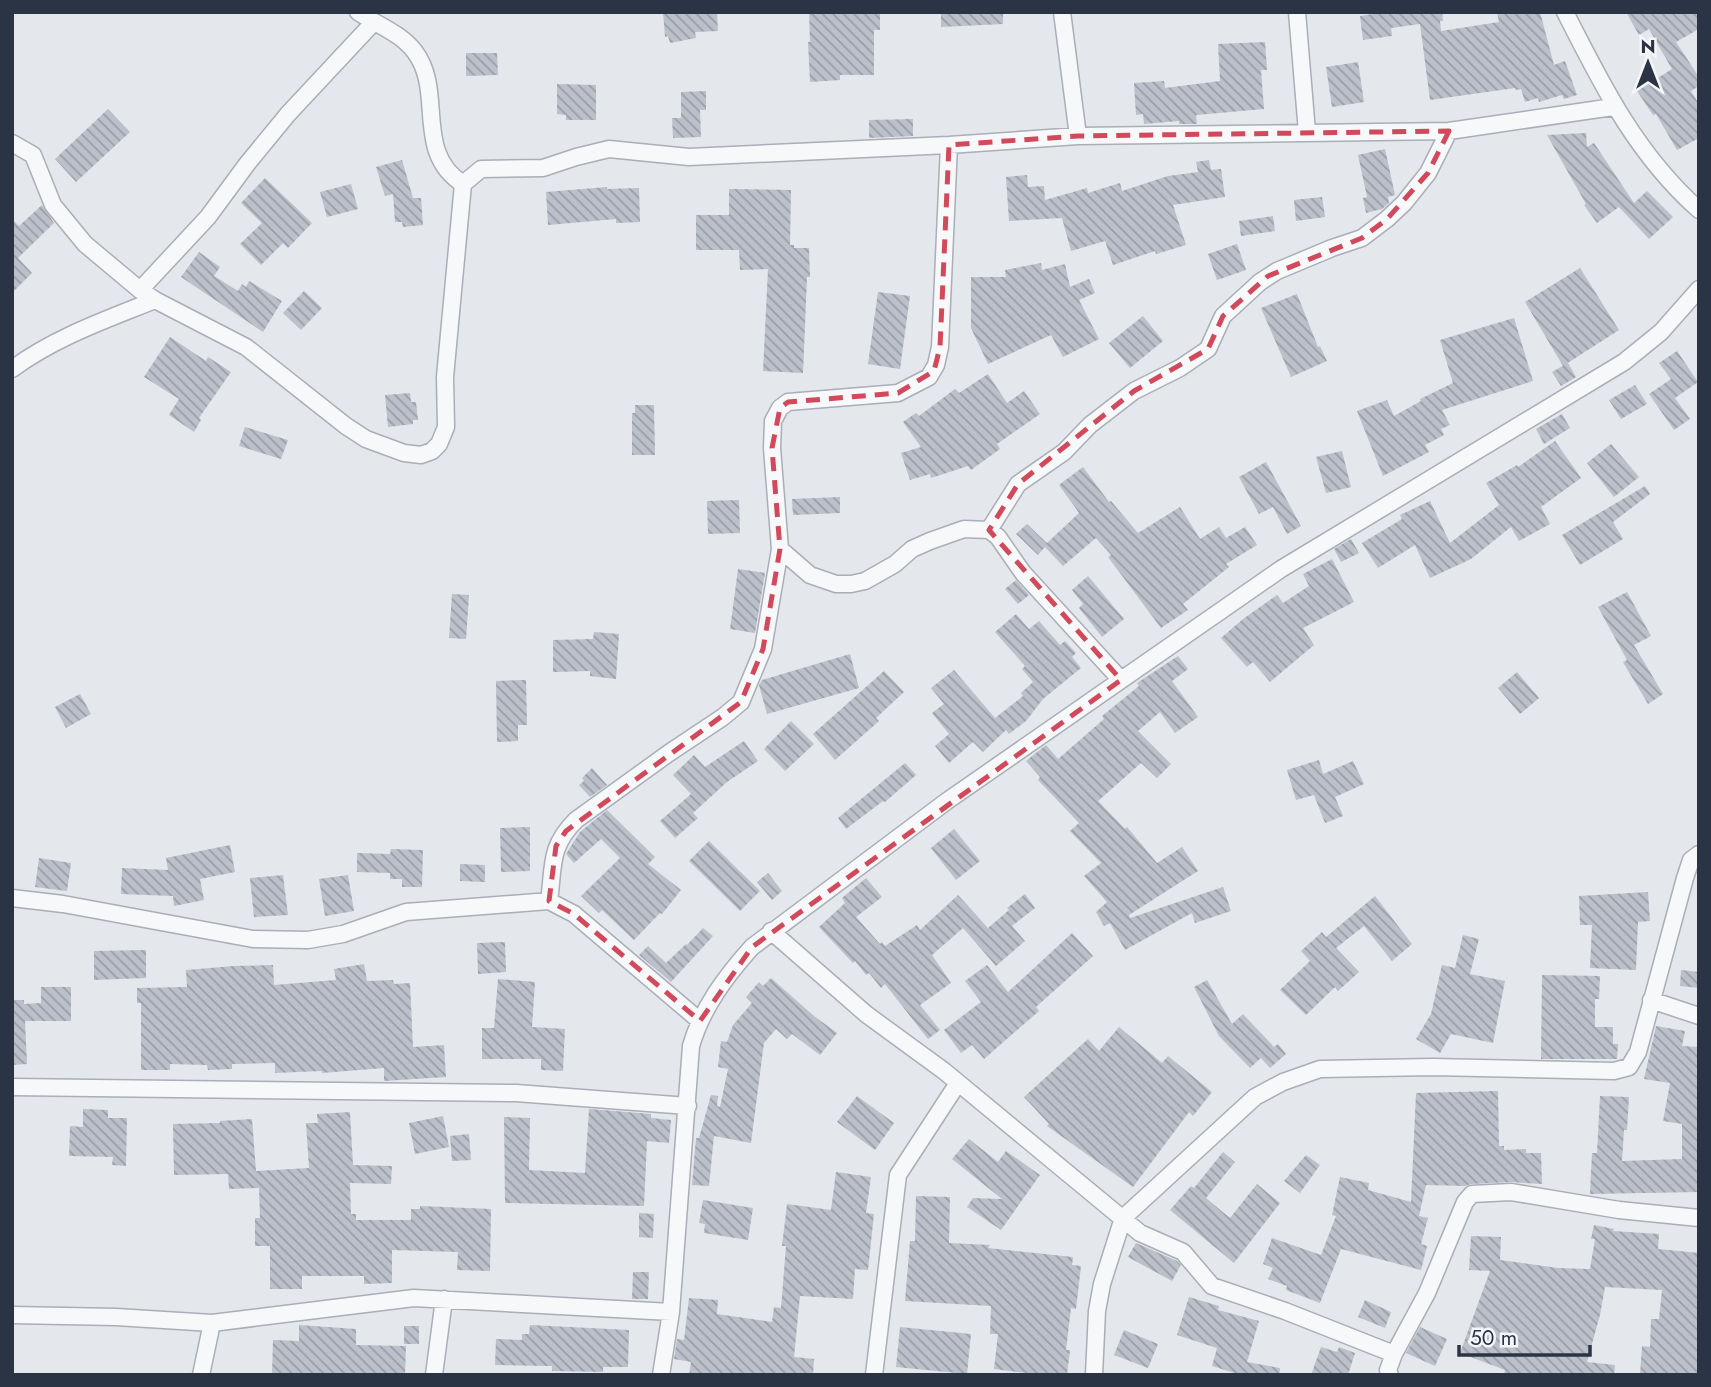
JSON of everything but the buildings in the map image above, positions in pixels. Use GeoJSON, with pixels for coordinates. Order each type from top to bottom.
{"type":"FeatureCollection","features":[{"type":"Feature","properties":{"kind":"street"},"geometry":{"type":"LineString","coordinates":[[358,12],[402,38],[416,52],[424,66],[436,149],[450,176],[463,184]]}},
{"type":"Feature","properties":{"kind":"street"},"geometry":{"type":"LineString","coordinates":[[1062,12],[1078,136]]}},
{"type":"Feature","properties":{"kind":"street"},"geometry":{"type":"LineString","coordinates":[[1297,12],[1307,132]]}},
{"type":"Feature","properties":{"kind":"street"},"geometry":{"type":"LineString","coordinates":[[1564,12],[1614,107],[1649,157],[1699,210]]}},
{"type":"Feature","properties":{"kind":"street"},"geometry":{"type":"LineString","coordinates":[[140,290],[208,217],[288,114],[373,23]]}},
{"type":"Feature","properties":{"kind":"street"},"geometry":{"type":"LineString","coordinates":[[12,143],[33,155],[53,205],[85,244],[140,290],[246,347],[366,439],[404,453],[421,455],[432,451],[446,427],[445,377],[463,184],[481,169],[543,168],[609,149],[689,157],[1078,136],[1449,131],[1614,107]]}},
{"type":"Feature","properties":{"kind":"street"},"geometry":{"type":"LineString","coordinates":[[989,530],[1018,484],[1064,452],[1090,425],[1133,391],[1180,368],[1208,349],[1223,316],[1260,282],[1277,271],[1321,252],[1362,238],[1387,219],[1428,173],[1449,131]]}},
{"type":"Feature","properties":{"kind":"street"},"geometry":{"type":"LineString","coordinates":[[549,901],[556,846],[576,820],[741,702],[763,649],[780,549],[772,448],[773,421],[780,408],[789,402],[898,393],[929,377],[936,365],[940,347],[949,145]]}},
{"type":"Feature","properties":{"kind":"street"},"geometry":{"type":"LineString","coordinates":[[661,1375],[671,1312],[691,1046],[700,1021],[732,970],[752,947],[947,801],[1281,569],[1624,362],[1661,332],[1699,289]]}},
{"type":"Feature","properties":{"kind":"street"},"geometry":{"type":"LineString","coordinates":[[12,369],[63,337],[155,300]]}},
{"type":"Feature","properties":{"kind":"street"},"geometry":{"type":"LineString","coordinates":[[780,549],[810,575],[836,584],[851,584],[865,581],[895,564],[912,549],[930,541],[964,528],[989,530],[998,537],[1023,573],[1121,680]]}},
{"type":"Feature","properties":{"kind":"street"},"geometry":{"type":"LineString","coordinates":[[1094,1375],[1097,1311],[1102,1284],[1123,1218],[1255,1097],[1283,1082],[1320,1069],[1433,1067],[1614,1071],[1629,1068],[1638,1052],[1688,869],[1691,860],[1699,854]]}},
{"type":"Feature","properties":{"kind":"street"},"geometry":{"type":"LineString","coordinates":[[12,898],[76,906],[253,939],[308,940],[343,934],[406,912],[549,901],[574,914],[700,1021]]}},
{"type":"Feature","properties":{"kind":"street"},"geometry":{"type":"LineString","coordinates":[[771,931],[866,1014],[930,1060],[1140,1233],[1183,1252],[1212,1286],[1285,1311],[1394,1354]]}},
{"type":"Feature","properties":{"kind":"street"},"geometry":{"type":"LineString","coordinates":[[1651,1000],[1699,1016]]}},
{"type":"Feature","properties":{"kind":"street"},"geometry":{"type":"LineString","coordinates":[[874,1375],[898,1175],[958,1083]]}},
{"type":"Feature","properties":{"kind":"street"},"geometry":{"type":"LineString","coordinates":[[12,1087],[516,1093],[688,1106]]}},
{"type":"Feature","properties":{"kind":"street"},"geometry":{"type":"LineString","coordinates":[[1390,1375],[1388,1370],[1394,1354],[1427,1293],[1465,1202],[1472,1194],[1511,1192],[1619,1210],[1699,1217]]}},
{"type":"Feature","properties":{"kind":"street"},"geometry":{"type":"LineString","coordinates":[[12,1315],[116,1317],[212,1323],[414,1298],[671,1312]]}},
{"type":"Feature","properties":{"kind":"street"},"geometry":{"type":"LineString","coordinates":[[434,1375],[444,1299]]}},
{"type":"Feature","properties":{"kind":"street"},"geometry":{"type":"LineString","coordinates":[[201,1375],[212,1323]]}},
{"type":"Feature","properties":{"kind":"highlighted area"},"geometry":{"type":"Polygon","coordinates":[[[1449,131],[1428,173],[1387,219],[1362,238],[1268,276],[1223,316],[1208,349],[1134,391],[1018,484],[989,530],[1121,680],[752,947],[700,1021],[574,914],[549,901],[556,846],[566,831],[741,702],[763,649],[780,549],[772,448],[780,408],[788,402],[898,393],[934,371],[940,347],[949,145],[1078,136],[1449,131]]]}}]}
